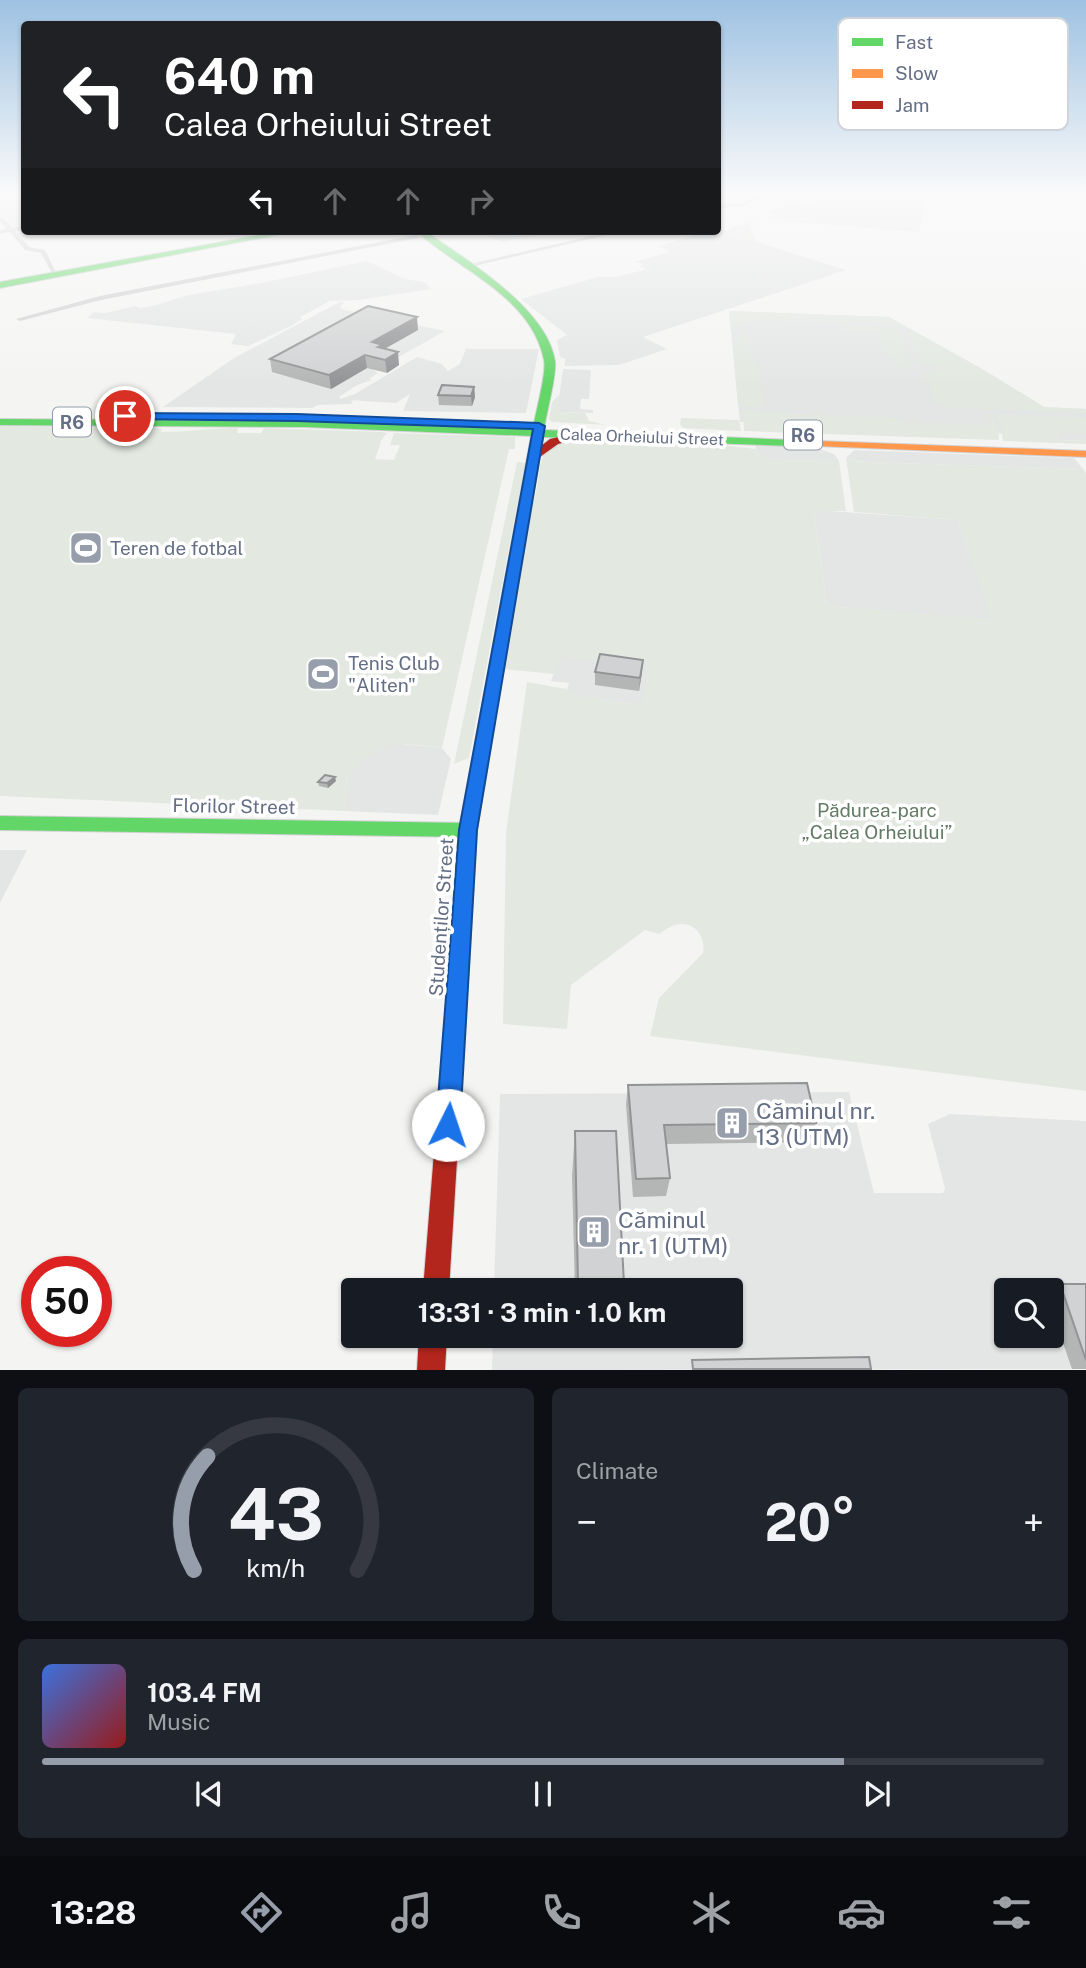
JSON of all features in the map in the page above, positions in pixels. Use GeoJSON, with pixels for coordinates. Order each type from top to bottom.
{"type":"FeatureCollection","features":[{"type":"Feature","properties":{"kind":"main road"},"geometry":{"type":"LineString","coordinates":[[0,285],[144,258]]}},
{"type":"Feature","properties":{"kind":"main road","name":"Studenților Street"},"geometry":{"type":"LineString","coordinates":[[437,1278],[468,830],[533,433],[550,362],[546,341],[527,316],[455,258]]}},
{"type":"Feature","properties":{"kind":"main road","name":"Calea Orheiului Street"},"geometry":{"type":"LineString","coordinates":[[0,415],[813,440]]}},
{"type":"Feature","properties":{"kind":"main road","name":"Calea Orheiului Street"},"geometry":{"type":"LineString","coordinates":[[0,422],[146,419]]}},
{"type":"Feature","properties":{"kind":"main road"},"geometry":{"type":"LineString","coordinates":[[533,433],[554,441],[595,435]]}},
{"type":"Feature","properties":{"kind":"main road","name":"Calea Orheiului Street"},"geometry":{"type":"LineString","coordinates":[[533,433],[1078,450]]}},
{"type":"Feature","properties":{"kind":"main road","name":"Florilor Street"},"geometry":{"type":"LineString","coordinates":[[0,823],[468,830]]}},
{"type":"Feature","properties":{"kind":"main road"},"geometry":{"type":"LineString","coordinates":[[431,1370],[432,1348]]}},
{"type":"Feature","properties":{"kind":"street"},"geometry":{"type":"LineString","coordinates":[[47,258],[55,274]]}},
{"type":"Feature","properties":{"kind":"street"},"geometry":{"type":"LineString","coordinates":[[20,319],[100,298],[299,258]]}},
{"type":"Feature","properties":{"kind":"street"},"geometry":{"type":"LineString","coordinates":[[465,266],[501,258]]}},
{"type":"Feature","properties":{"kind":"shaded area"},"geometry":{"type":"Polygon","coordinates":[[[649,258],[807,258],[846,270],[643,337],[667,349],[619,365],[564,366],[566,359],[560,357],[557,340],[567,335],[521,299],[598,277],[617,277],[647,269],[640,266],[644,264],[635,262],[649,258]]]}},
{"type":"Feature","properties":{"kind":"shaded area"},"geometry":{"type":"Polygon","coordinates":[[[367,261],[404,279],[424,282],[431,289],[358,300],[330,301],[300,317],[302,319],[291,326],[248,346],[231,344],[236,334],[87,318],[94,312],[105,313],[136,306],[140,308],[188,295],[367,261]]]}},
{"type":"Feature","properties":{"kind":"shaded area"},"geometry":{"type":"Polygon","coordinates":[[[340,302],[344,303],[340,306],[341,309],[445,331],[374,371],[378,373],[369,379],[372,380],[357,385],[339,397],[340,399],[355,394],[417,357],[442,364],[448,371],[460,364],[466,349],[539,349],[526,413],[403,411],[410,394],[396,403],[349,400],[353,401],[351,404],[318,405],[312,408],[163,407],[234,358],[340,302]]]}},
{"type":"Feature","properties":{"kind":"shaded area"},"geometry":{"type":"Polygon","coordinates":[[[729,311],[889,317],[1044,407],[1086,409],[1086,441],[1060,440],[1057,436],[740,422],[729,311]]]}},
{"type":"Feature","properties":{"kind":"shaded area"},"geometry":{"type":"Polygon","coordinates":[[[563,369],[591,370],[589,399],[581,399],[580,409],[593,410],[593,413],[557,412],[563,369]]]}},
{"type":"Feature","properties":{"kind":"shaded area"},"geometry":{"type":"Polygon","coordinates":[[[755,444],[817,448],[834,454],[839,461],[772,460],[757,453],[755,444]]]}},
{"type":"Feature","properties":{"kind":"shaded area"},"geometry":{"type":"Polygon","coordinates":[[[854,450],[1074,458],[1083,469],[865,462],[846,458],[854,450]]]}},
{"type":"Feature","properties":{"kind":"shaded area"},"geometry":{"type":"Polygon","coordinates":[[[814,510],[958,520],[992,620],[827,606],[814,510]]]}},
{"type":"Feature","properties":{"kind":"shaded area"},"geometry":{"type":"Polygon","coordinates":[[[560,656],[649,669],[642,705],[574,695],[567,689],[569,683],[551,681],[560,656]]]}},
{"type":"Feature","properties":{"kind":"shaded area"},"geometry":{"type":"Polygon","coordinates":[[[391,743],[442,748],[451,759],[438,815],[345,811],[348,774],[368,755],[391,743]]]}},
{"type":"Feature","properties":{"kind":"shaded area"},"geometry":{"type":"Polygon","coordinates":[[[0,850],[27,850],[0,903],[0,850]]]}},
{"type":"Feature","properties":{"kind":"shaded area"},"geometry":{"type":"Polygon","coordinates":[[[849,1092],[874,1193],[943,1193],[945,1188],[928,1124],[950,1114],[1086,1121],[1086,1369],[492,1370],[493,1348],[743,1348],[743,1278],[494,1278],[500,1094],[849,1092]]]}},
{"type":"Feature","properties":{"kind":"green space"},"geometry":{"type":"Polygon","coordinates":[[[729,311],[889,317],[1044,407],[1086,409],[1086,413],[947,408],[935,402],[923,372],[938,373],[935,365],[920,364],[909,330],[883,323],[754,320],[734,324],[731,333],[729,311]]]}},
{"type":"Feature","properties":{"kind":"green space"},"geometry":{"type":"Polygon","coordinates":[[[854,325],[887,326],[900,331],[913,368],[897,367],[893,358],[887,357],[878,332],[847,332],[847,328],[854,325]]]}},
{"type":"Feature","properties":{"kind":"green space"},"geometry":{"type":"Polygon","coordinates":[[[745,327],[748,351],[760,370],[763,407],[738,406],[733,348],[745,327]]]}},
{"type":"Feature","properties":{"kind":"green space"},"geometry":{"type":"Polygon","coordinates":[[[559,395],[558,412],[585,413],[589,421],[607,425],[552,422],[549,419],[552,402],[559,395]]]}},
{"type":"Feature","properties":{"kind":"green space"},"geometry":{"type":"Polygon","coordinates":[[[743,409],[898,418],[900,422],[993,425],[988,414],[998,428],[999,440],[744,431],[743,409]]]}},
{"type":"Feature","properties":{"kind":"green space"},"geometry":{"type":"Polygon","coordinates":[[[993,414],[1086,418],[1086,434],[1056,433],[1060,440],[1086,441],[1086,444],[1003,441],[1001,426],[993,414]]]}},
{"type":"Feature","properties":{"kind":"green space"},"geometry":{"type":"Polygon","coordinates":[[[681,418],[739,420],[741,431],[683,428],[680,424],[681,418]]]}},
{"type":"Feature","properties":{"kind":"green space"},"geometry":{"type":"Polygon","coordinates":[[[0,426],[110,427],[114,429],[113,432],[142,432],[152,427],[162,429],[161,432],[238,428],[237,433],[261,433],[264,428],[383,432],[387,433],[375,459],[394,460],[400,445],[390,445],[394,433],[515,437],[515,449],[509,449],[442,748],[400,744],[381,748],[348,774],[345,811],[0,796],[0,426]]]}},
{"type":"Feature","properties":{"kind":"green space","name":"Pădurea-parc „Calea Orheiului”"},"geometry":{"type":"Polygon","coordinates":[[[575,440],[705,443],[756,449],[757,453],[772,460],[839,461],[846,511],[814,511],[827,606],[991,619],[958,520],[854,512],[846,458],[865,462],[1083,469],[1086,473],[1086,1091],[650,1036],[659,998],[703,953],[700,935],[693,927],[682,924],[659,934],[645,930],[571,985],[567,1029],[503,1024],[506,832],[527,682],[567,689],[575,695],[641,705],[649,669],[560,657],[554,674],[503,669],[541,463],[550,448],[575,440]]]}},
{"type":"Feature","properties":{"kind":"green space"},"geometry":{"type":"Polygon","coordinates":[[[517,462],[525,463],[469,758],[454,764],[517,462]]]}},
{"type":"Feature","properties":{"kind":"building"},"geometry":{"type":"Polygon","coordinates":[[[368,306],[417,317],[372,342],[383,345],[378,347],[398,352],[385,360],[365,355],[329,375],[270,359],[368,306]]]}},
{"type":"Feature","properties":{"kind":"building"},"geometry":{"type":"Polygon","coordinates":[[[442,385],[474,387],[471,396],[438,395],[442,385]]]}},
{"type":"Feature","properties":{"kind":"building"},"geometry":{"type":"Polygon","coordinates":[[[600,654],[643,660],[640,678],[595,672],[600,654]]]}},
{"type":"Feature","properties":{"kind":"building"},"geometry":{"type":"Polygon","coordinates":[[[325,775],[335,777],[327,783],[318,782],[325,775]]]}},
{"type":"Feature","properties":{"kind":"building"},"geometry":{"type":"Polygon","coordinates":[[[807,1083],[816,1123],[664,1125],[670,1178],[636,1179],[628,1085],[807,1083]]]}},
{"type":"Feature","properties":{"kind":"building"},"geometry":{"type":"Polygon","coordinates":[[[575,1131],[616,1131],[624,1278],[578,1278],[575,1131]]]}},
{"type":"Feature","properties":{"kind":"building"},"geometry":{"type":"Polygon","coordinates":[[[1064,1284],[1086,1284],[1086,1360],[1064,1296],[1064,1284]]]}},
{"type":"Feature","properties":{"kind":"building"},"geometry":{"type":"Polygon","coordinates":[[[869,1357],[871,1369],[693,1369],[692,1360],[869,1357]]]}},
{"type":"Feature","properties":{"kind":"traffic: fast"},"geometry":{"type":"LineString","coordinates":[[0,285],[147,258]]}},
{"type":"Feature","properties":{"kind":"traffic: fast"},"geometry":{"type":"LineString","coordinates":[[458,258],[497,287],[530,321],[542,340],[550,362],[485,732]]}},
{"type":"Feature","properties":{"kind":"traffic: fast"},"geometry":{"type":"LineString","coordinates":[[0,422],[305,424],[820,444]]}},
{"type":"Feature","properties":{"kind":"traffic: fast"},"geometry":{"type":"LineString","coordinates":[[0,823],[468,830]]}},
{"type":"Feature","properties":{"kind":"traffic: slow"},"geometry":{"type":"LineString","coordinates":[[820,444],[1086,454]]}},
{"type":"Feature","properties":{"kind":"traffic: slow"},"geometry":{"type":"LineString","coordinates":[[459,965],[468,830],[485,732]]}},
{"type":"Feature","properties":{"kind":"traffic: jam"},"geometry":{"type":"LineString","coordinates":[[533,457],[554,441],[572,437]]}},
{"type":"Feature","properties":{"kind":"traffic: jam"},"geometry":{"type":"LineString","coordinates":[[437,1278],[459,965]]}},
{"type":"Feature","properties":{"kind":"traffic: jam"},"geometry":{"type":"LineString","coordinates":[[431,1370],[432,1348]]}},
{"type":"Feature","properties":{"kind":"place","name":"Teren de fotbal"},"geometry":{"type":"Point","coordinates":[86,548]}},
{"type":"Feature","properties":{"kind":"place","name":"Tenis Club \"Aliten\""},"geometry":{"type":"Point","coordinates":[323,674]}},
{"type":"Feature","properties":{"kind":"place","name":"Căminul nr. 13 (UTM)"},"geometry":{"type":"Point","coordinates":[732,1123]}},
{"type":"Feature","properties":{"kind":"place","name":"Căminul nr. 1 (UTM)"},"geometry":{"type":"Point","coordinates":[594,1232]}},
{"type":"Feature","properties":{"kind":"route"},"geometry":{"type":"LineString","coordinates":[[125,416],[297,418],[539,426],[468,830],[448,1125]]}}]}
